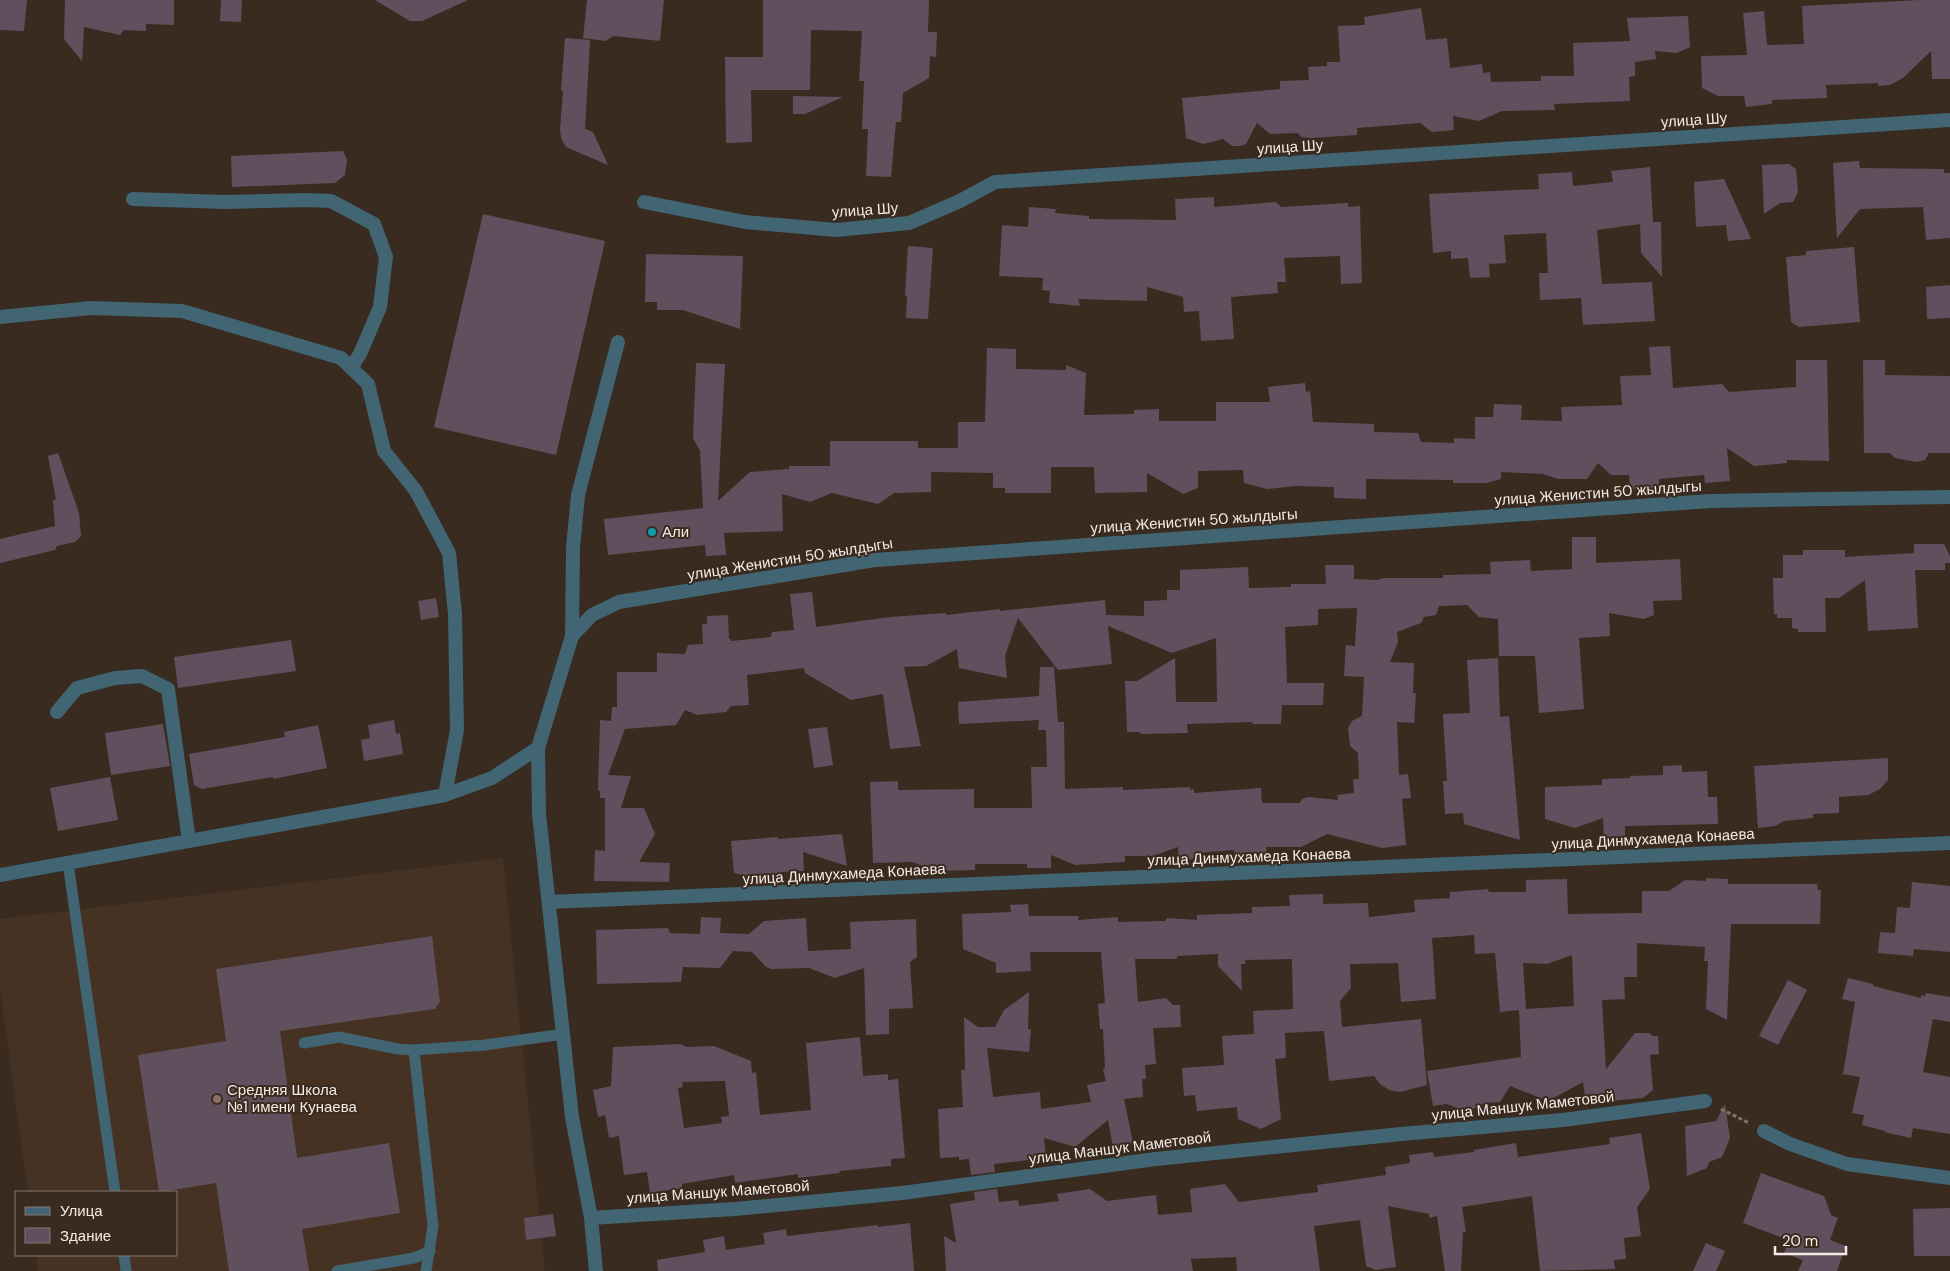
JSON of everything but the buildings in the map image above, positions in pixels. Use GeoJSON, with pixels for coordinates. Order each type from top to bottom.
{"type":"FeatureCollection","features":[{"type":"Feature","properties":{"kind":"street","name":"улица Шу"},"geometry":{"type":"LineString","coordinates":[[644,202],[745,222],[836,230],[909,223],[960,202],[995,182],[1950,120]]}},
{"type":"Feature","properties":{"kind":"street"},"geometry":{"type":"LineString","coordinates":[[133,200],[226,202],[332,201],[374,224],[386,257],[380,307],[360,354],[351,368]]}},
{"type":"Feature","properties":{"kind":"street"},"geometry":{"type":"LineString","coordinates":[[0,317],[91,308],[182,311],[340,358],[368,384],[384,451],[416,491],[450,553],[455,614],[457,730],[445,796]]}},
{"type":"Feature","properties":{"kind":"street"},"geometry":{"type":"LineString","coordinates":[[572,636],[573,548],[578,495],[618,342]]}},
{"type":"Feature","properties":{"kind":"street","name":"улица Женистин 50 жылдыгы"},"geometry":{"type":"LineString","coordinates":[[591,1218],[572,1116],[539,814],[538,748],[572,636],[592,615],[620,602],[875,560],[1710,501],[1950,497]]}},
{"type":"Feature","properties":{"kind":"street"},"geometry":{"type":"LineString","coordinates":[[57,712],[77,688],[115,678],[142,676],[168,689],[189,841]]}},
{"type":"Feature","properties":{"kind":"street"},"geometry":{"type":"LineString","coordinates":[[0,875],[445,796],[492,778],[538,748]]}},
{"type":"Feature","properties":{"kind":"street","name":"улица Динмухамеда Конаева"},"geometry":{"type":"LineString","coordinates":[[549,902],[1950,843]]}},
{"type":"Feature","properties":{"kind":"street","name":"улица Маншук Маметовой"},"geometry":{"type":"LineString","coordinates":[[591,1218],[735,1209],[902,1193],[1156,1159],[1401,1134],[1563,1120],[1705,1101]]}},
{"type":"Feature","properties":{"kind":"street"},"geometry":{"type":"LineString","coordinates":[[1764,1131],[1790,1144],[1847,1164],[1950,1178]]}},
{"type":"Feature","properties":{"kind":"street"},"geometry":{"type":"LineString","coordinates":[[591,1218],[596,1271]]}},
{"type":"Feature","properties":{"kind":"lane"},"geometry":{"type":"LineString","coordinates":[[68,863],[116,1191]]}},
{"type":"Feature","properties":{"kind":"lane"},"geometry":{"type":"LineString","coordinates":[[304,1043],[340,1037],[398,1049],[414,1050],[485,1045],[564,1034]]}},
{"type":"Feature","properties":{"kind":"lane"},"geometry":{"type":"LineString","coordinates":[[414,1050],[433,1226],[426,1271]]}},
{"type":"Feature","properties":{"kind":"lane"},"geometry":{"type":"LineString","coordinates":[[337,1271],[414,1258],[430,1251]]}},
{"type":"Feature","properties":{"kind":"lane"},"geometry":{"type":"LineString","coordinates":[[124,1256],[126,1271]]}},
{"type":"Feature","properties":{"kind":"path"},"geometry":{"type":"LineString","coordinates":[[1705,1101],[1764,1131]]}},
{"type":"Feature","properties":{"kind":"shaded area"},"geometry":{"type":"Polygon","coordinates":[[[503,858],[545,1271],[38,1271],[36,1256],[178,1256],[178,1191],[28,1191],[0,989],[0,919],[503,858]]]}},
{"type":"Feature","properties":{"kind":"place","name":"Али"},"geometry":{"type":"Point","coordinates":[652,532]}},
{"type":"Feature","properties":{"kind":"place","name":"Средняя Школа №1 имени Кунаева"},"geometry":{"type":"Point","coordinates":[217,1099]}}]}
